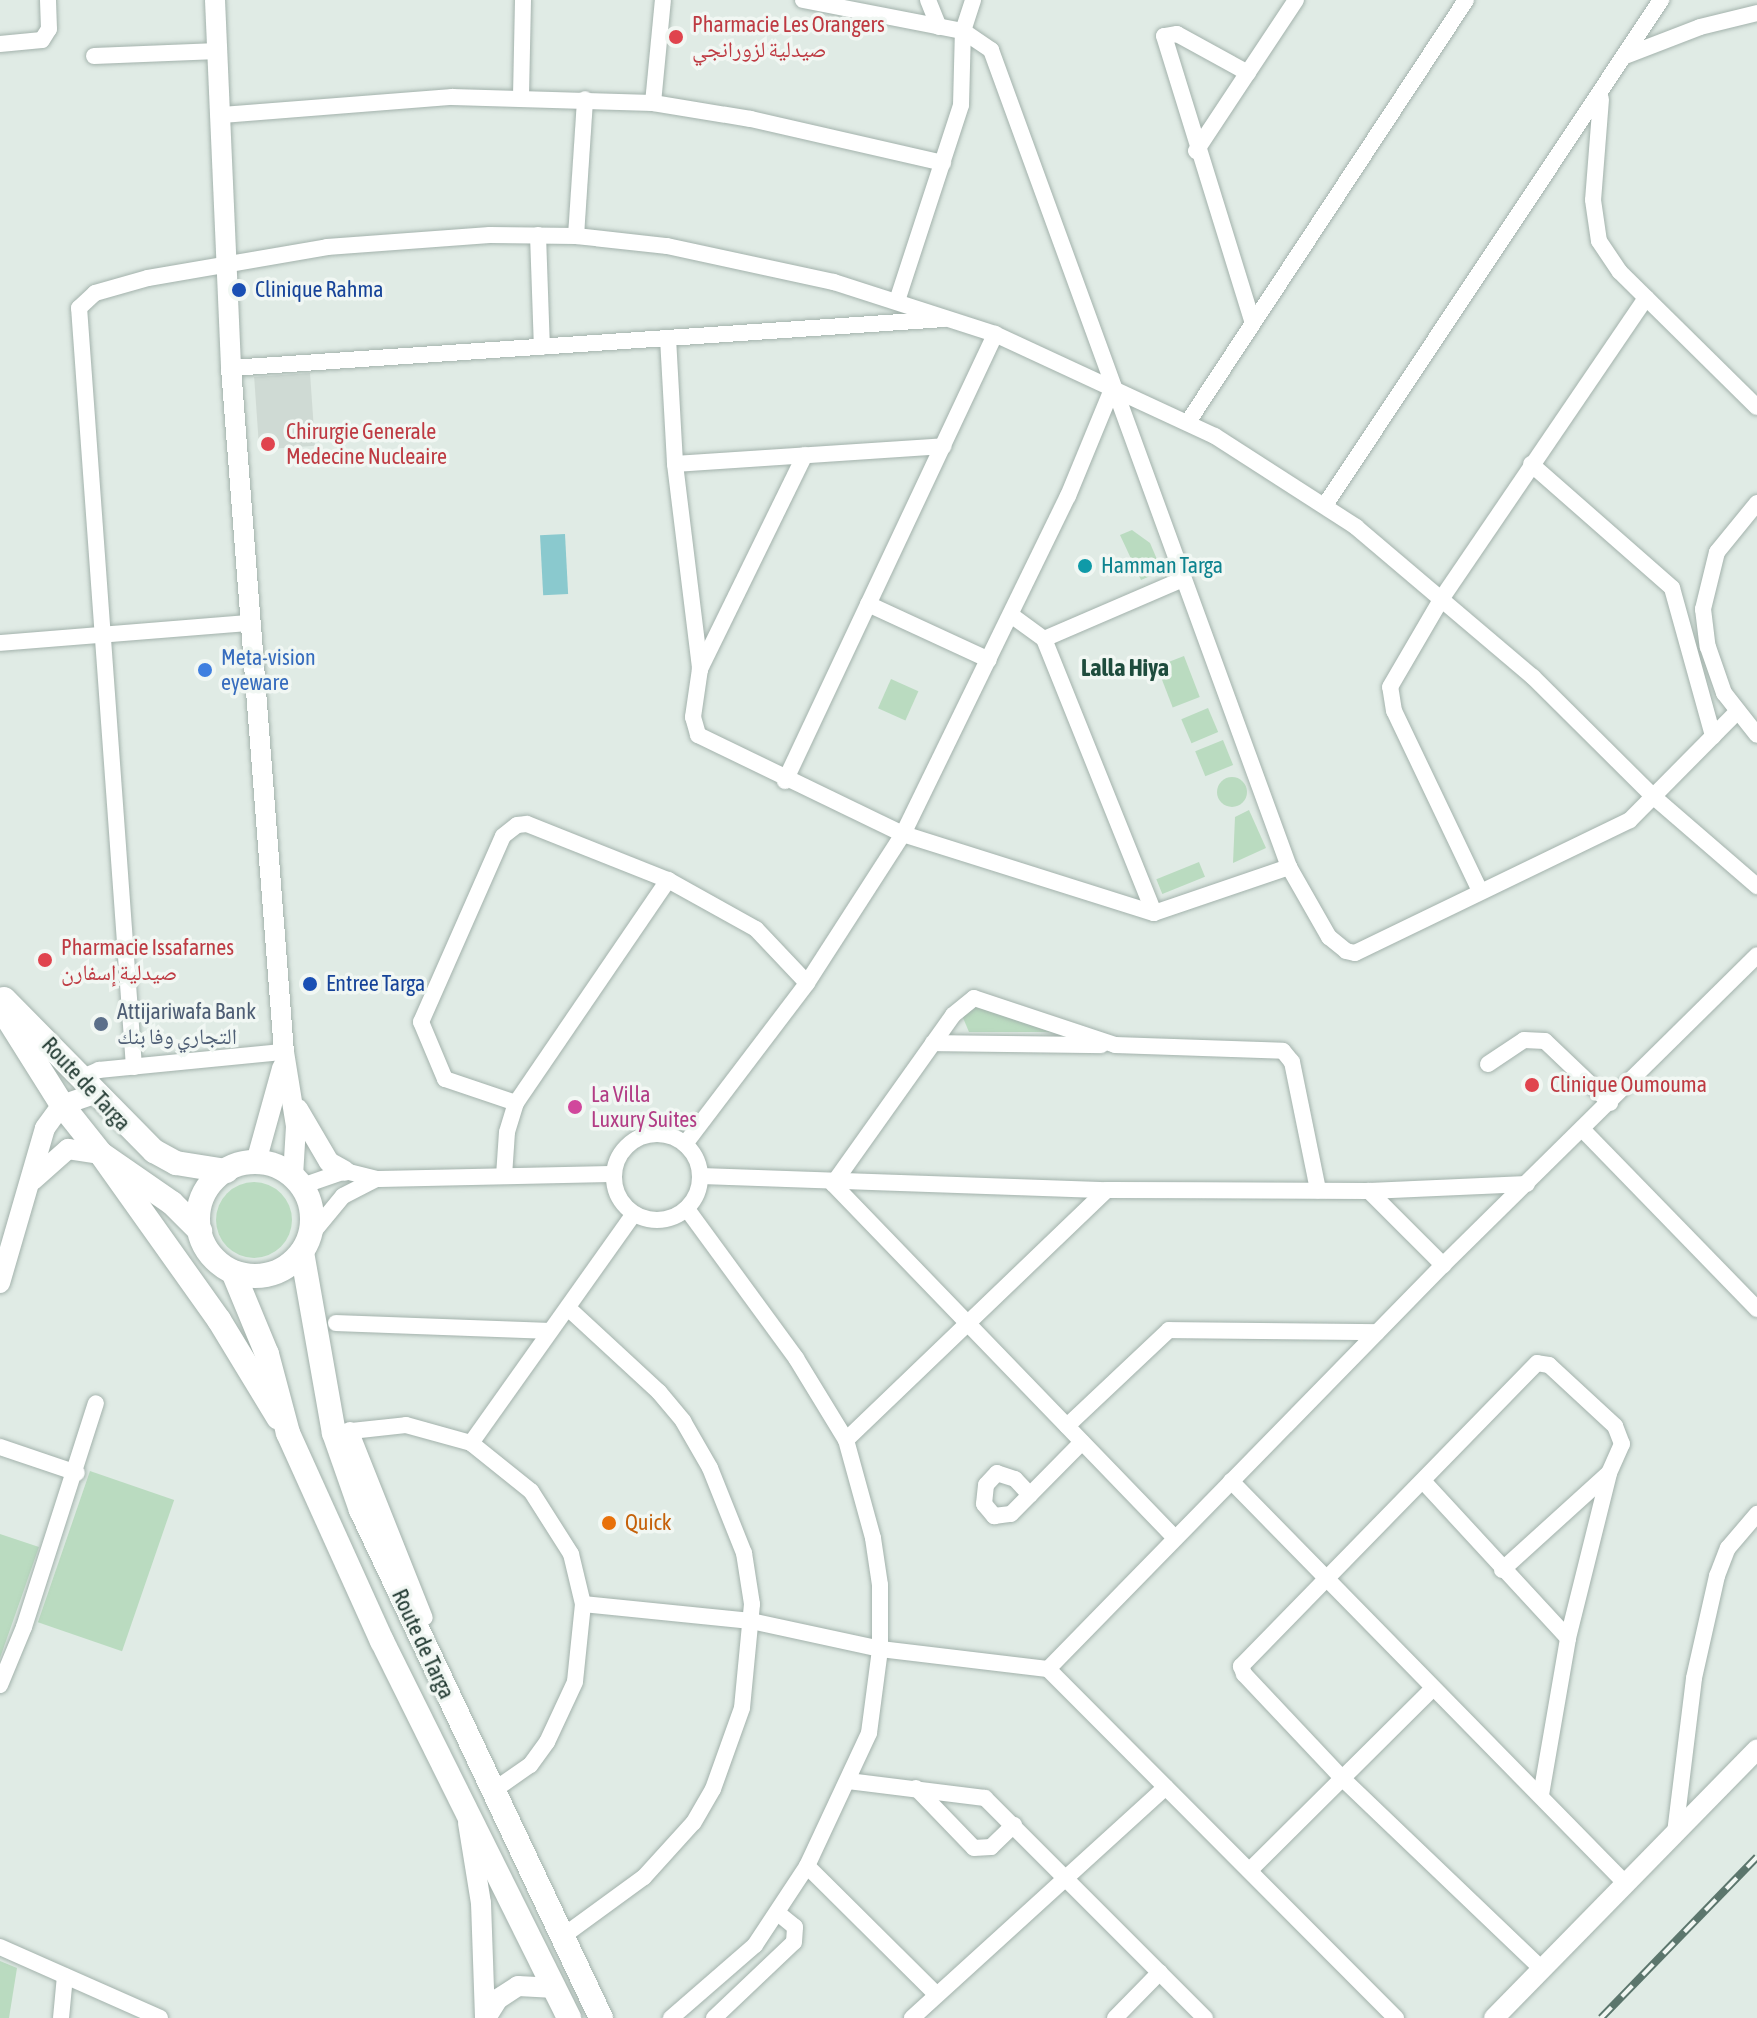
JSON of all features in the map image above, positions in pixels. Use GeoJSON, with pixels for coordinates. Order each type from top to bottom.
{"type":"FeatureCollection","features":[{"type":"Feature","properties":{"kind":"main road","name":"Route de Targa"},"geometry":{"type":"LineString","coordinates":[[0,994],[130,1132],[165,1159],[226,1171]]}},
{"type":"Feature","properties":{"kind":"main road","name":"Route de Targa"},"geometry":{"type":"LineString","coordinates":[[0,1006],[62,1105],[101,1154],[172,1203],[200,1231]]}},
{"type":"Feature","properties":{"kind":"main road"},"geometry":{"type":"LineString","coordinates":[[101,1154],[219,1320],[288,1433]]}},
{"type":"Feature","properties":{"kind":"main road"},"geometry":{"type":"LineString","coordinates":[[256,1162],[297,1181],[312,1210],[306,1244],[268,1275],[233,1272],[211,1256],[200,1231],[203,1197],[226,1171],[256,1162]]}},
{"type":"Feature","properties":{"kind":"main road","name":"Route de Targa"},"geometry":{"type":"LineString","coordinates":[[306,1244],[342,1432],[361,1510],[601,2018]]}},
{"type":"Feature","properties":{"kind":"main road","name":"Route de Targa"},"geometry":{"type":"LineString","coordinates":[[233,1272],[267,1354],[288,1433],[569,2018]]}},
{"type":"Feature","properties":{"kind":"street"},"geometry":{"type":"LineString","coordinates":[[0,44],[42,40],[49,29],[48,0]]}},
{"type":"Feature","properties":{"kind":"street"},"geometry":{"type":"LineString","coordinates":[[215,0],[231,368],[249,623],[284,1052],[293,1101],[297,1181],[345,1171]]}},
{"type":"Feature","properties":{"kind":"street"},"geometry":{"type":"LineString","coordinates":[[521,96],[523,0]]}},
{"type":"Feature","properties":{"kind":"street"},"geometry":{"type":"LineString","coordinates":[[653,103],[663,0]]}},
{"type":"Feature","properties":{"kind":"street"},"geometry":{"type":"LineString","coordinates":[[803,0],[963,31],[991,50],[1001,67],[1113,387],[1289,867],[1329,937],[1355,953],[1630,820],[1735,714]]}},
{"type":"Feature","properties":{"kind":"street"},"geometry":{"type":"LineString","coordinates":[[928,0],[939,27]]}},
{"type":"Feature","properties":{"kind":"street"},"geometry":{"type":"LineString","coordinates":[[897,301],[964,92],[963,31],[973,0]]}},
{"type":"Feature","properties":{"kind":"street"},"geometry":{"type":"LineString","coordinates":[[1196,151],[1296,0]]}},
{"type":"Feature","properties":{"kind":"street"},"geometry":{"type":"LineString","coordinates":[[1188,422],[1466,0]]}},
{"type":"Feature","properties":{"kind":"street"},"geometry":{"type":"LineString","coordinates":[[1325,505],[1602,94],[1661,0]]}},
{"type":"Feature","properties":{"kind":"street"},"geometry":{"type":"LineString","coordinates":[[1625,56],[1700,27],[1757,13]]}},
{"type":"Feature","properties":{"kind":"street"},"geometry":{"type":"LineString","coordinates":[[1248,73],[1177,34],[1164,36],[1196,151],[1253,323]]}},
{"type":"Feature","properties":{"kind":"street"},"geometry":{"type":"LineString","coordinates":[[94,56],[218,51]]}},
{"type":"Feature","properties":{"kind":"street"},"geometry":{"type":"LineString","coordinates":[[1602,94],[1593,148],[1593,200],[1599,241],[1620,272],[1757,407]]}},
{"type":"Feature","properties":{"kind":"street"},"geometry":{"type":"LineString","coordinates":[[222,115],[358,101],[521,96],[653,103],[751,119],[943,163]]}},
{"type":"Feature","properties":{"kind":"street"},"geometry":{"type":"LineString","coordinates":[[576,236],[585,99]]}},
{"type":"Feature","properties":{"kind":"street"},"geometry":{"type":"LineString","coordinates":[[538,235],[542,347]]}},
{"type":"Feature","properties":{"kind":"street"},"geometry":{"type":"LineString","coordinates":[[134,1067],[105,633],[79,308],[95,293],[224,261],[327,247],[538,235],[576,236],[738,260],[958,318],[995,334],[1188,422],[1325,505],[1442,598],[1533,677],[1655,798],[1757,886]]}},
{"type":"Feature","properties":{"kind":"street"},"geometry":{"type":"LineString","coordinates":[[1480,891],[1390,698],[1393,679],[1442,598],[1646,298]]}},
{"type":"Feature","properties":{"kind":"street"},"geometry":{"type":"LineString","coordinates":[[231,368],[958,318]]}},
{"type":"Feature","properties":{"kind":"street"},"geometry":{"type":"LineString","coordinates":[[785,781],[995,334]]}},
{"type":"Feature","properties":{"kind":"street"},"geometry":{"type":"LineString","coordinates":[[668,338],[675,464],[700,669],[693,717],[698,735],[785,781],[903,834],[1154,913],[1289,867]]}},
{"type":"Feature","properties":{"kind":"street"},"geometry":{"type":"LineString","coordinates":[[685,1144],[807,983],[903,834],[1011,615],[1113,387]]}},
{"type":"Feature","properties":{"kind":"street"},"geometry":{"type":"LineString","coordinates":[[675,464],[943,446]]}},
{"type":"Feature","properties":{"kind":"street"},"geometry":{"type":"LineString","coordinates":[[700,669],[805,455]]}},
{"type":"Feature","properties":{"kind":"street"},"geometry":{"type":"LineString","coordinates":[[1531,464],[1672,588],[1713,736]]}},
{"type":"Feature","properties":{"kind":"street"},"geometry":{"type":"LineString","coordinates":[[1757,503],[1717,552],[1703,609],[1708,647],[1735,714],[1757,735]]}},
{"type":"Feature","properties":{"kind":"street"},"geometry":{"type":"LineString","coordinates":[[1044,639],[1183,579]]}},
{"type":"Feature","properties":{"kind":"street"},"geometry":{"type":"LineString","coordinates":[[868,604],[989,660]]}},
{"type":"Feature","properties":{"kind":"street"},"geometry":{"type":"LineString","coordinates":[[1011,615],[1044,639],[1154,913]]}},
{"type":"Feature","properties":{"kind":"street"},"geometry":{"type":"LineString","coordinates":[[0,643],[249,623]]}},
{"type":"Feature","properties":{"kind":"street"},"geometry":{"type":"LineString","coordinates":[[516,1103],[445,1079],[421,1032],[422,1013],[503,836],[527,824],[668,880],[756,929],[807,983]]}},
{"type":"Feature","properties":{"kind":"street"},"geometry":{"type":"LineString","coordinates":[[504,1176],[507,1132],[516,1103],[668,880]]}},
{"type":"Feature","properties":{"kind":"street"},"geometry":{"type":"LineString","coordinates":[[1048,1669],[1443,1265],[1757,955]]}},
{"type":"Feature","properties":{"kind":"street"},"geometry":{"type":"LineString","coordinates":[[833,1184],[960,1006],[974,998],[1115,1045]]}},
{"type":"Feature","properties":{"kind":"street"},"geometry":{"type":"LineString","coordinates":[[1488,1064],[1524,1040],[1545,1041],[1610,1103]]}},
{"type":"Feature","properties":{"kind":"street"},"geometry":{"type":"LineString","coordinates":[[933,1043],[1283,1051],[1292,1062],[1318,1190]]}},
{"type":"Feature","properties":{"kind":"street"},"geometry":{"type":"LineString","coordinates":[[0,1283],[30,1183],[39,1141],[62,1105],[87,1086],[134,1067],[284,1052]]}},
{"type":"Feature","properties":{"kind":"street"},"geometry":{"type":"LineString","coordinates":[[256,1162],[274,1110],[284,1052]]}},
{"type":"Feature","properties":{"kind":"street"},"geometry":{"type":"LineString","coordinates":[[293,1101],[329,1162],[345,1171],[376,1179],[614,1174]]}},
{"type":"Feature","properties":{"kind":"street"},"geometry":{"type":"LineString","coordinates":[[1582,1129],[1757,1309]]}},
{"type":"Feature","properties":{"kind":"street"},"geometry":{"type":"LineString","coordinates":[[659,1134],[685,1144],[701,1176],[687,1209],[661,1221],[634,1214],[621,1200],[614,1174],[625,1148],[640,1137],[659,1134]]}},
{"type":"Feature","properties":{"kind":"street"},"geometry":{"type":"LineString","coordinates":[[30,1183],[47,1163],[68,1149],[101,1154]]}},
{"type":"Feature","properties":{"kind":"street"},"geometry":{"type":"LineString","coordinates":[[701,1176],[833,1184],[1107,1190],[1369,1191],[1527,1184]]}},
{"type":"Feature","properties":{"kind":"street"},"geometry":{"type":"LineString","coordinates":[[306,1244],[343,1196],[376,1179]]}},
{"type":"Feature","properties":{"kind":"street"},"geometry":{"type":"LineString","coordinates":[[833,1184],[1174,1537]]}},
{"type":"Feature","properties":{"kind":"street"},"geometry":{"type":"LineString","coordinates":[[846,1440],[1107,1190]]}},
{"type":"Feature","properties":{"kind":"street"},"geometry":{"type":"LineString","coordinates":[[1369,1191],[1443,1265]]}},
{"type":"Feature","properties":{"kind":"street"},"geometry":{"type":"LineString","coordinates":[[671,2018],[755,1945],[807,1866],[869,1733],[880,1649],[880,1585],[873,1538],[846,1440],[796,1358],[687,1209]]}},
{"type":"Feature","properties":{"kind":"street"},"geometry":{"type":"LineString","coordinates":[[471,1443],[634,1214]]}},
{"type":"Feature","properties":{"kind":"street"},"geometry":{"type":"LineString","coordinates":[[568,1308],[659,1392],[696,1445],[744,1553],[751,1621],[742,1708],[713,1789],[693,1823],[644,1877],[570,1931]]}},
{"type":"Feature","properties":{"kind":"street"},"geometry":{"type":"LineString","coordinates":[[336,1323],[550,1331]]}},
{"type":"Feature","properties":{"kind":"street"},"geometry":{"type":"LineString","coordinates":[[1067,1426],[1169,1330],[1377,1332]]}},
{"type":"Feature","properties":{"kind":"street"},"geometry":{"type":"LineString","coordinates":[[1541,1795],[1568,1638],[1609,1473],[1622,1444],[1615,1426],[1549,1365],[1537,1363],[1244,1659],[1241,1671],[1343,1779],[1542,1969]]}},
{"type":"Feature","properties":{"kind":"street"},"geometry":{"type":"LineString","coordinates":[[0,1685],[77,1473],[96,1403]]}},
{"type":"Feature","properties":{"kind":"street"},"geometry":{"type":"LineString","coordinates":[[503,1784],[530,1765],[564,1710],[581,1655],[583,1604],[571,1554],[548,1514],[509,1469],[471,1443],[406,1425],[342,1432],[422,1613],[613,2018]]}},
{"type":"Feature","properties":{"kind":"street"},"geometry":{"type":"LineString","coordinates":[[1030,1495],[1082,1442]]}},
{"type":"Feature","properties":{"kind":"street"},"geometry":{"type":"LineString","coordinates":[[0,1447],[77,1473]]}},
{"type":"Feature","properties":{"kind":"street"},"geometry":{"type":"LineString","coordinates":[[1502,1570],[1609,1473]]}},
{"type":"Feature","properties":{"kind":"street"},"geometry":{"type":"LineString","coordinates":[[1231,1481],[1626,1884]]}},
{"type":"Feature","properties":{"kind":"street"},"geometry":{"type":"LineString","coordinates":[[1423,1481],[1568,1638]]}},
{"type":"Feature","properties":{"kind":"street"},"geometry":{"type":"LineString","coordinates":[[1675,1833],[1694,1678],[1717,1576],[1728,1548],[1757,1514]]}},
{"type":"Feature","properties":{"kind":"street"},"geometry":{"type":"LineString","coordinates":[[583,1604],[751,1621],[880,1649],[1048,1669],[1396,2018]]}},
{"type":"Feature","properties":{"kind":"street"},"geometry":{"type":"LineString","coordinates":[[1250,1870],[1432,1689]]}},
{"type":"Feature","properties":{"kind":"street"},"geometry":{"type":"LineString","coordinates":[[1494,2018],[1757,1749]]}},
{"type":"Feature","properties":{"kind":"street"},"geometry":{"type":"LineString","coordinates":[[848,1781],[985,1798],[1070,1879],[1205,2018]]}},
{"type":"Feature","properties":{"kind":"street"},"geometry":{"type":"LineString","coordinates":[[912,2018],[1070,1879],[1166,1787]]}},
{"type":"Feature","properties":{"kind":"street"},"geometry":{"type":"LineString","coordinates":[[916,1788],[974,1848],[991,1847],[1014,1825]]}},
{"type":"Feature","properties":{"kind":"street"},"geometry":{"type":"LineString","coordinates":[[465,1807],[481,1903],[486,2018]]}},
{"type":"Feature","properties":{"kind":"street"},"geometry":{"type":"LineString","coordinates":[[807,1866],[936,1994]]}},
{"type":"Feature","properties":{"kind":"street"},"geometry":{"type":"LineString","coordinates":[[714,2018],[794,1942],[795,1927],[778,1913]]}},
{"type":"Feature","properties":{"kind":"street"},"geometry":{"type":"LineString","coordinates":[[0,1947],[160,2018]]}},
{"type":"Feature","properties":{"kind":"street"},"geometry":{"type":"LineString","coordinates":[[1115,2018],[1160,1972]]}},
{"type":"Feature","properties":{"kind":"street"},"geometry":{"type":"LineString","coordinates":[[61,2018],[65,1976]]}},
{"type":"Feature","properties":{"kind":"street"},"geometry":{"type":"LineString","coordinates":[[486,2018],[498,1999],[518,1986],[555,1988]]}},
{"type":"Feature","properties":{"kind":"shaded area"},"geometry":{"type":"Polygon","coordinates":[[[310,373],[315,446],[259,450],[254,377],[310,373]]]}},
{"type":"Feature","properties":{"kind":"green space"},"geometry":{"type":"Polygon","coordinates":[[[1132,530],[1150,543],[1162,571],[1141,580],[1120,535],[1132,530]]]}},
{"type":"Feature","properties":{"kind":"green space"},"geometry":{"type":"Polygon","coordinates":[[[1184,656],[1200,697],[1173,707],[1157,666],[1184,656]]]}},
{"type":"Feature","properties":{"kind":"green space"},"geometry":{"type":"Polygon","coordinates":[[[891,679],[918,691],[905,720],[878,708],[891,679]]]}},
{"type":"Feature","properties":{"kind":"green space"},"geometry":{"type":"Polygon","coordinates":[[[1208,708],[1218,732],[1191,743],[1181,719],[1208,708]]]}},
{"type":"Feature","properties":{"kind":"green space"},"geometry":{"type":"Polygon","coordinates":[[[1223,740],[1233,765],[1205,776],[1195,751],[1223,740]]]}},
{"type":"Feature","properties":{"kind":"green space"},"geometry":{"type":"Polygon","coordinates":[[[1232,777],[1243,781],[1247,792],[1243,803],[1232,807],[1221,803],[1217,792],[1221,781],[1232,777]]]}},
{"type":"Feature","properties":{"kind":"green space"},"geometry":{"type":"Polygon","coordinates":[[[1249,810],[1266,848],[1233,863],[1235,817],[1249,810]]]}},
{"type":"Feature","properties":{"kind":"green space"},"geometry":{"type":"Polygon","coordinates":[[[1199,862],[1205,877],[1162,894],[1156,879],[1199,862]]]}},
{"type":"Feature","properties":{"kind":"green space"},"geometry":{"type":"Polygon","coordinates":[[[975,1001],[1070,1032],[969,1032],[961,1013],[975,1001]]]}},
{"type":"Feature","properties":{"kind":"green space"},"geometry":{"type":"Polygon","coordinates":[[[262,1182],[275,1188],[286,1199],[292,1220],[290,1235],[275,1252],[262,1258],[246,1258],[233,1252],[218,1235],[216,1212],[222,1199],[239,1184],[262,1182]]]}},
{"type":"Feature","properties":{"kind":"green space"},"geometry":{"type":"Polygon","coordinates":[[[90,1471],[174,1500],[122,1651],[38,1622],[90,1471]]]}},
{"type":"Feature","properties":{"kind":"green space"},"geometry":{"type":"Polygon","coordinates":[[[0,1534],[39,1547],[0,1658],[0,1534]]]}},
{"type":"Feature","properties":{"kind":"green space"},"geometry":{"type":"Polygon","coordinates":[[[0,1961],[17,1968],[9,2018],[0,2018],[0,1961]]]}},
{"type":"Feature","properties":{"kind":"water"},"geometry":{"type":"Polygon","coordinates":[[[565,534],[568,594],[543,595],[540,535],[565,534]]]}},
{"type":"Feature","properties":{"kind":"railway"},"geometry":{"type":"LineString","coordinates":[[1601,2018],[1757,1857]]}},
{"type":"Feature","properties":{"kind":"place","name":"Pharmacie Les Orangers صيدلية لزورانجي"},"geometry":{"type":"Point","coordinates":[676,37]}},
{"type":"Feature","properties":{"kind":"place","name":"Clinique Rahma"},"geometry":{"type":"Point","coordinates":[239,290]}},
{"type":"Feature","properties":{"kind":"place","name":"Chirurgie Generale Medecine Nucleaire"},"geometry":{"type":"Point","coordinates":[268,444]}},
{"type":"Feature","properties":{"kind":"place","name":"Hamman Targa"},"geometry":{"type":"Point","coordinates":[1085,566]}},
{"type":"Feature","properties":{"kind":"place","name":"Meta-vision eyeware"},"geometry":{"type":"Point","coordinates":[205,670]}},
{"type":"Feature","properties":{"kind":"place","name":"Pharmacie Issafarnes صيدلية إسفارن"},"geometry":{"type":"Point","coordinates":[45,960]}},
{"type":"Feature","properties":{"kind":"place","name":"Entree Targa"},"geometry":{"type":"Point","coordinates":[310,984]}},
{"type":"Feature","properties":{"kind":"place","name":"Attijariwafa Bank التجاري وفا بنك"},"geometry":{"type":"Point","coordinates":[101,1024]}},
{"type":"Feature","properties":{"kind":"place","name":"Clinique Oumouma"},"geometry":{"type":"Point","coordinates":[1532,1085]}},
{"type":"Feature","properties":{"kind":"place","name":"La Villa Luxury Suites"},"geometry":{"type":"Point","coordinates":[575,1107]}},
{"type":"Feature","properties":{"kind":"place","name":"Quick"},"geometry":{"type":"Point","coordinates":[609,1523]}},
{"type":"Feature","properties":{"kind":"district","name":"Lalla Hiya"},"geometry":{"type":"Point","coordinates":[1125,668]}}]}
